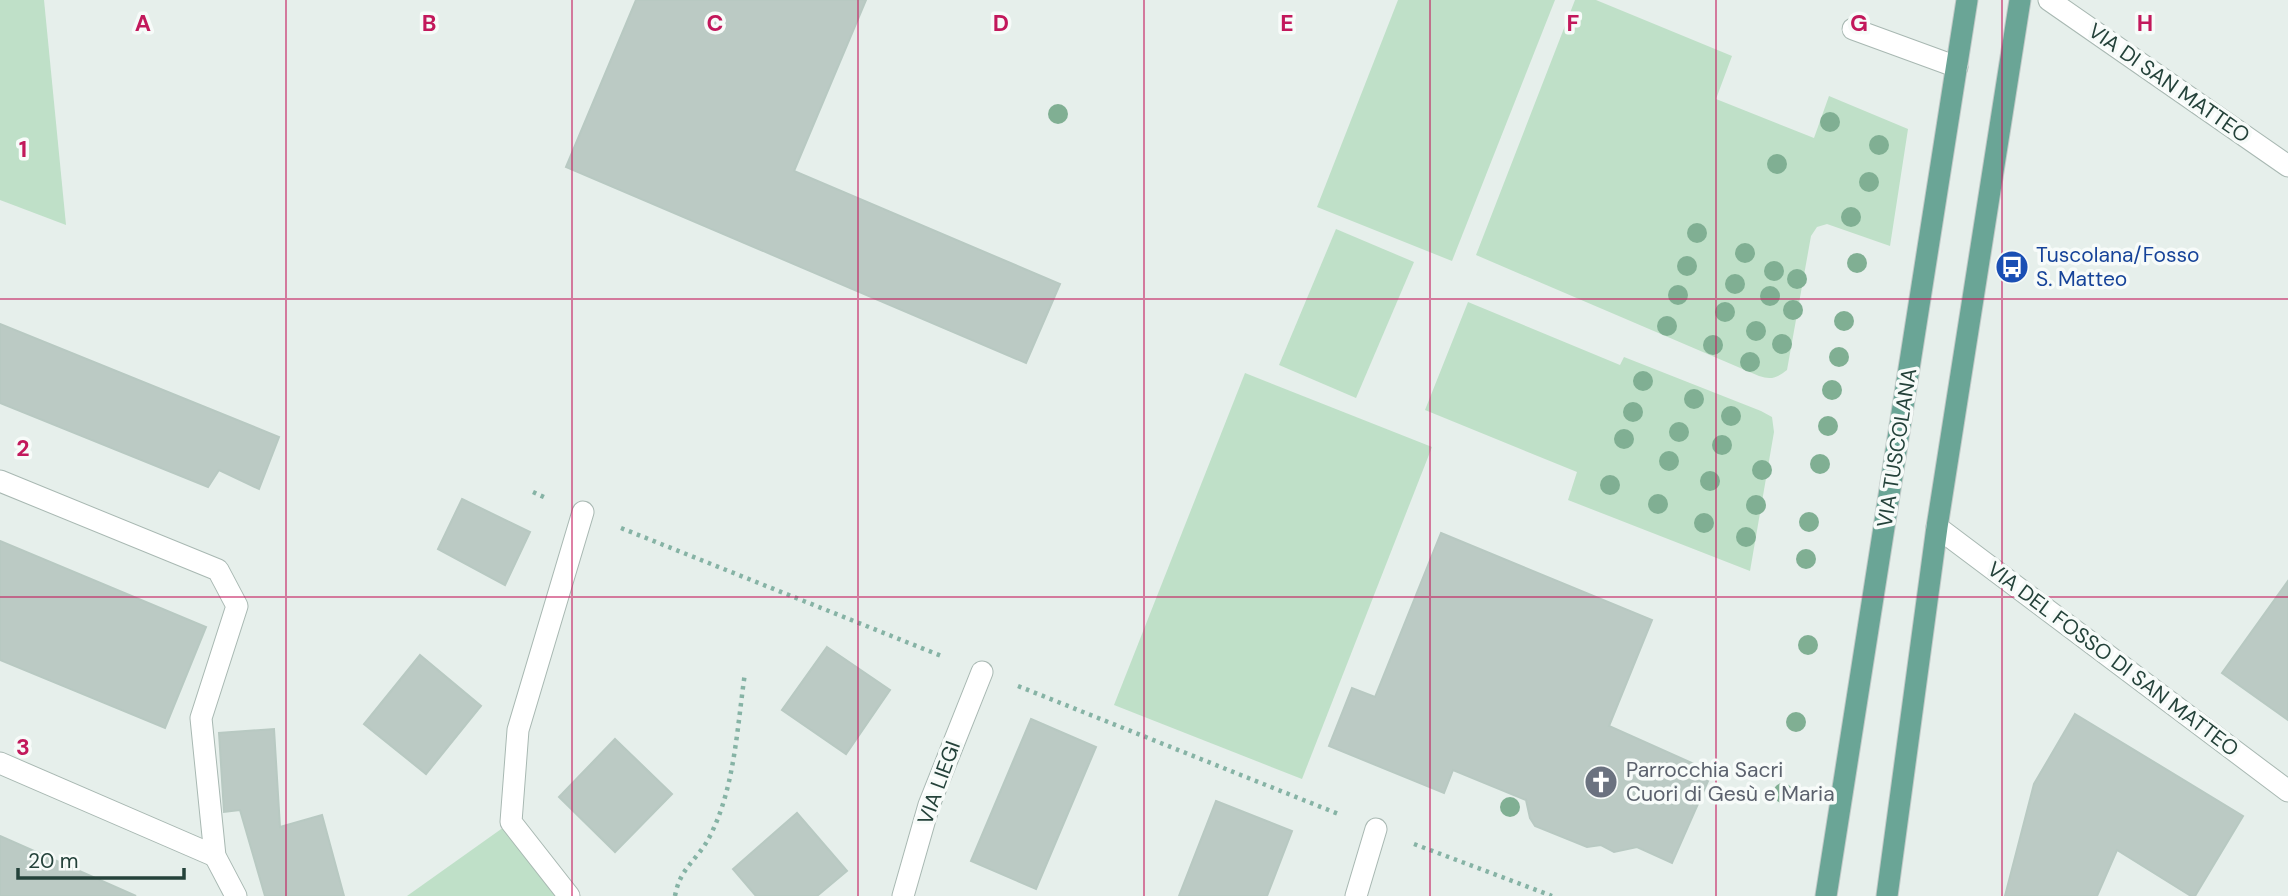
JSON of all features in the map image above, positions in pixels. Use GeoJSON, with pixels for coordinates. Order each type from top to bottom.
{"type":"FeatureCollection","features":[{"type":"Feature","properties":{"kind":"main road","name":"VIA TUSCOLANA"},"geometry":{"type":"LineString","coordinates":[[1826,896],[1967,0]]}},
{"type":"Feature","properties":{"kind":"main road"},"geometry":{"type":"LineString","coordinates":[[1887,896],[1937,527],[2020,0]]}},
{"type":"Feature","properties":{"kind":"street","name":"VIA DI SAN MATTEO"},"geometry":{"type":"LineString","coordinates":[[2049,0],[2288,166]]}},
{"type":"Feature","properties":{"kind":"street"},"geometry":{"type":"LineString","coordinates":[[1853,29],[1957,67]]}},
{"type":"Feature","properties":{"kind":"street"},"geometry":{"type":"LineString","coordinates":[[0,481],[218,570],[237,606],[201,718],[215,856],[236,896]]}},
{"type":"Feature","properties":{"kind":"street"},"geometry":{"type":"LineString","coordinates":[[569,896],[511,822],[518,730],[583,512]]}},
{"type":"Feature","properties":{"kind":"street","name":"VIA DEL FOSSO DI SAN MATTEO"},"geometry":{"type":"LineString","coordinates":[[1937,527],[2288,791]]}},
{"type":"Feature","properties":{"kind":"street","name":"VIA LIEGI"},"geometry":{"type":"LineString","coordinates":[[903,896],[929,804],[982,672]]}},
{"type":"Feature","properties":{"kind":"street"},"geometry":{"type":"LineString","coordinates":[[0,763],[215,856]]}},
{"type":"Feature","properties":{"kind":"street"},"geometry":{"type":"LineString","coordinates":[[1356,896],[1376,829]]}},
{"type":"Feature","properties":{"kind":"path"},"geometry":{"type":"LineString","coordinates":[[533,492],[1376,829],[1552,896]]}},
{"type":"Feature","properties":{"kind":"path"},"geometry":{"type":"LineString","coordinates":[[675,896],[678,880],[710,837],[729,785],[745,673]]}},
{"type":"Feature","properties":{"kind":"green space"},"geometry":{"type":"Polygon","coordinates":[[[0,0],[44,0],[66,225],[0,200],[0,0]]]}},
{"type":"Feature","properties":{"kind":"green space"},"geometry":{"type":"Polygon","coordinates":[[[1398,0],[1555,0],[1452,261],[1317,207],[1398,0]]]}},
{"type":"Feature","properties":{"kind":"green space"},"geometry":{"type":"Polygon","coordinates":[[[1575,0],[1596,0],[1732,56],[1716,99],[1814,138],[1829,96],[1908,129],[1890,246],[1827,224],[1817,227],[1811,236],[1787,370],[1780,375],[1774,378],[1759,376],[1476,255],[1575,0]]]}},
{"type":"Feature","properties":{"kind":"green space"},"geometry":{"type":"Polygon","coordinates":[[[1336,229],[1414,262],[1356,398],[1279,365],[1336,229]]]}},
{"type":"Feature","properties":{"kind":"green space"},"geometry":{"type":"Polygon","coordinates":[[[1468,302],[1620,365],[1624,357],[1772,417],[1774,432],[1750,571],[1568,500],[1577,472],[1425,410],[1468,302]]]}},
{"type":"Feature","properties":{"kind":"green space"},"geometry":{"type":"Polygon","coordinates":[[[1245,373],[1432,447],[1302,779],[1114,705],[1245,373]]]}},
{"type":"Feature","properties":{"kind":"green space"},"geometry":{"type":"Polygon","coordinates":[[[511,822],[569,896],[407,896],[511,822]]]}},
{"type":"Feature","properties":{"kind":"building"},"geometry":{"type":"Polygon","coordinates":[[[636,0],[866,0],[794,171],[1060,284],[1026,363],[566,167],[636,0]]]}},
{"type":"Feature","properties":{"kind":"building"},"geometry":{"type":"Polygon","coordinates":[[[0,324],[279,437],[259,489],[219,470],[208,487],[0,403],[0,324]]]}},
{"type":"Feature","properties":{"kind":"building"},"geometry":{"type":"Polygon","coordinates":[[[462,499],[530,532],[505,585],[438,549],[462,499]]]}},
{"type":"Feature","properties":{"kind":"building"},"geometry":{"type":"Polygon","coordinates":[[[1441,533],[1652,620],[1609,726],[1712,772],[1672,863],[1637,847],[1614,852],[1601,845],[1587,847],[1535,826],[1530,818],[1526,800],[1453,770],[1444,793],[1329,746],[1352,688],[1375,697],[1441,533]]]}},
{"type":"Feature","properties":{"kind":"building"},"geometry":{"type":"Polygon","coordinates":[[[0,541],[206,627],[165,728],[0,660],[0,541]]]}},
{"type":"Feature","properties":{"kind":"building"},"geometry":{"type":"Polygon","coordinates":[[[2288,581],[2288,720],[2222,673],[2288,581]]]}},
{"type":"Feature","properties":{"kind":"building"},"geometry":{"type":"Polygon","coordinates":[[[827,647],[890,690],[846,754],[782,710],[827,647]]]}},
{"type":"Feature","properties":{"kind":"building"},"geometry":{"type":"Polygon","coordinates":[[[420,655],[481,706],[426,774],[364,724],[420,655]]]}},
{"type":"Feature","properties":{"kind":"building"},"geometry":{"type":"Polygon","coordinates":[[[2075,714],[2243,816],[2195,896],[2117,850],[2097,896],[2005,896],[2034,784],[2075,714]]]}},
{"type":"Feature","properties":{"kind":"building"},"geometry":{"type":"Polygon","coordinates":[[[1031,719],[1096,747],[1036,889],[971,861],[1031,719]]]}},
{"type":"Feature","properties":{"kind":"building"},"geometry":{"type":"Polygon","coordinates":[[[274,729],[280,827],[322,815],[344,896],[265,896],[240,810],[224,812],[219,733],[274,729]]]}},
{"type":"Feature","properties":{"kind":"building"},"geometry":{"type":"Polygon","coordinates":[[[615,739],[672,794],[615,852],[559,797],[615,739]]]}},
{"type":"Feature","properties":{"kind":"building"},"geometry":{"type":"Polygon","coordinates":[[[1216,801],[1292,831],[1267,896],[1179,896],[1216,801]]]}},
{"type":"Feature","properties":{"kind":"building"},"geometry":{"type":"Polygon","coordinates":[[[797,813],[847,871],[817,896],[756,896],[733,869],[797,813]]]}},
{"type":"Feature","properties":{"kind":"building"},"geometry":{"type":"Polygon","coordinates":[[[0,836],[136,896],[0,896],[0,836]]]}},
{"type":"Feature","properties":{"kind":"place","name":"Tuscolana/Fosso S. Matteo"},"geometry":{"type":"Point","coordinates":[2012,267]}},
{"type":"Feature","properties":{"kind":"place","name":"Parrocchia Sacri Cuori di Gesù e Maria"},"geometry":{"type":"Point","coordinates":[1601,782]}}]}
